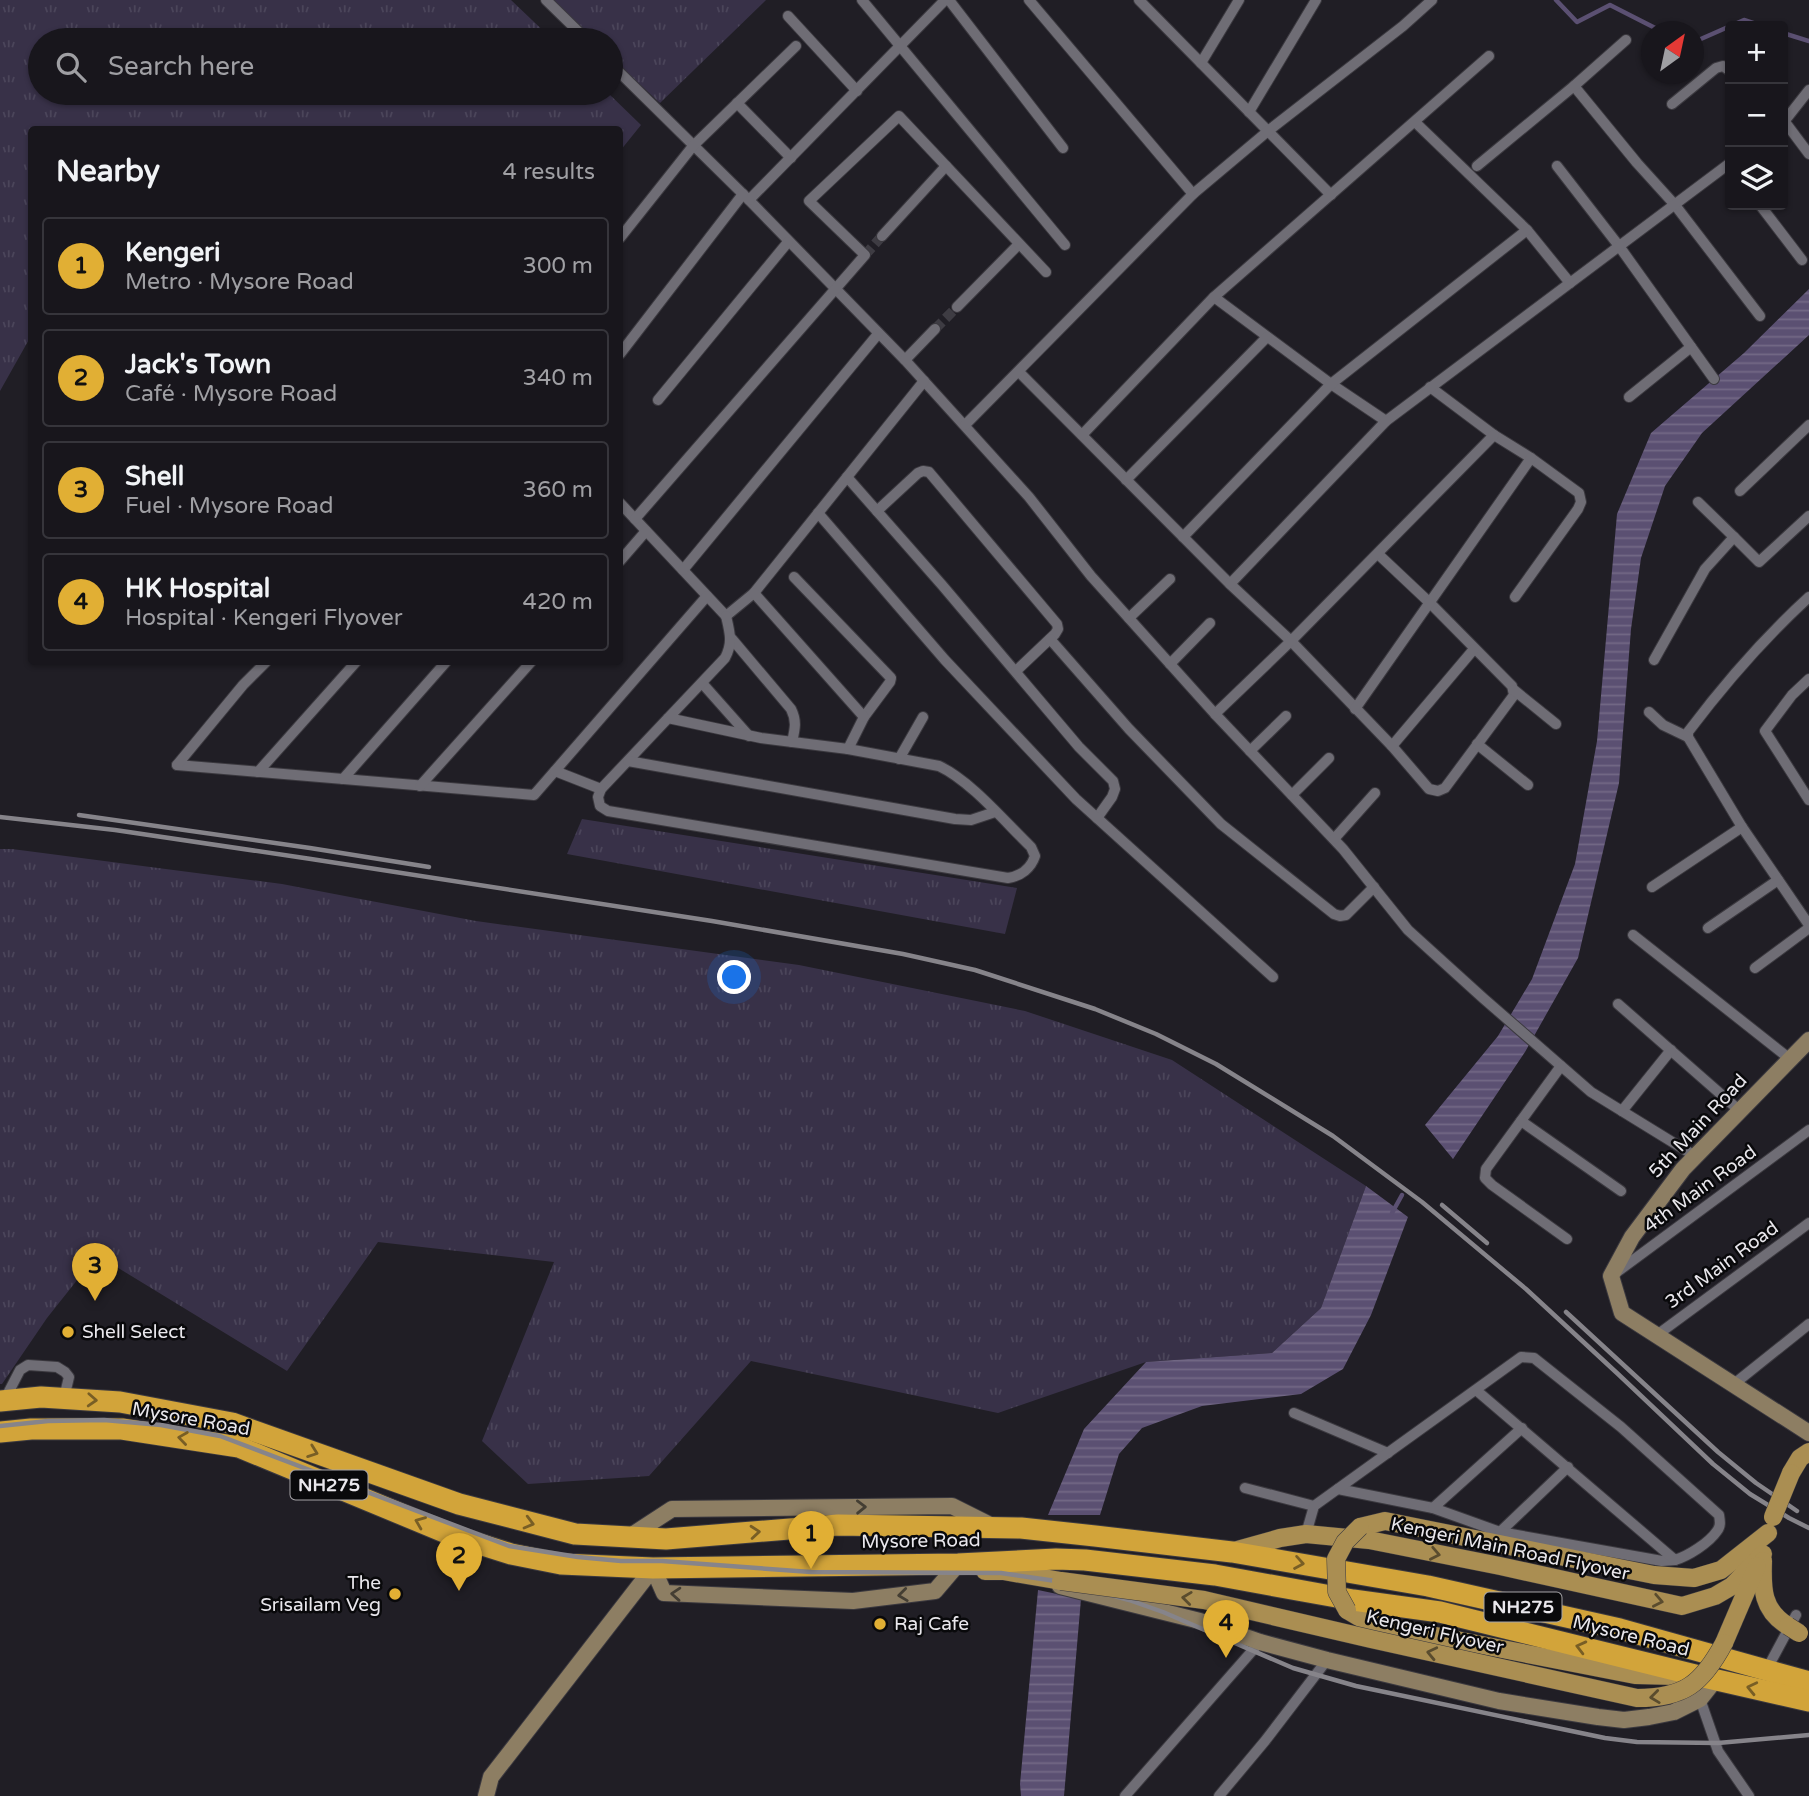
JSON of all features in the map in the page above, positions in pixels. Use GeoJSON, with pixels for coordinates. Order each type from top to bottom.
{"type":"FeatureCollection","features":[{"type":"Feature","properties":{"kind":"highway","name":"Mysore Road"},"geometry":{"type":"LineString","coordinates":[[2,1401],[41,1397],[120,1402],[232,1423],[458,1504],[575,1534],[666,1539],[838,1525],[995,1527],[1232,1552],[1428,1586],[1620,1629],[1767,1669],[1807,1691]]}},
{"type":"Feature","properties":{"kind":"highway"},"geometry":{"type":"LineString","coordinates":[[31,1429],[41,1397]]}},
{"type":"Feature","properties":{"kind":"highway","name":"Mysore Road"},"geometry":{"type":"LineString","coordinates":[[0,1432],[31,1429],[122,1429],[239,1447],[454,1536],[511,1554],[561,1563],[653,1567],[1085,1560],[1226,1577],[1340,1598],[1440,1612],[1705,1677],[1807,1691]]}},
{"type":"Feature","properties":{"kind":"main road"},"geometry":{"type":"LineString","coordinates":[[1809,1452],[1800,1458],[1791,1473],[1747,1590],[1780,1621],[1809,1640]]}},
{"type":"Feature","properties":{"kind":"main road","name":"Kengeri Flyover"},"geometry":{"type":"LineString","coordinates":[[1705,1677],[1635,1675],[1369,1623],[1347,1610],[1337,1592],[1336,1559],[1345,1542],[1360,1527],[1385,1521],[1654,1575],[1694,1578],[1721,1570],[1771,1525]]}},
{"type":"Feature","properties":{"kind":"main road","name":"Kengeri Main Road Flyover"},"geometry":{"type":"LineString","coordinates":[[1232,1552],[1280,1538],[1306,1534],[1368,1541],[1500,1566],[1682,1606],[1747,1590],[1763,1553]]}},
{"type":"Feature","properties":{"kind":"main road","name":"Kengeri Flyover"},"geometry":{"type":"LineString","coordinates":[[958,1564],[970,1570],[1003,1571],[1204,1600],[1637,1698],[1657,1698],[1675,1693],[1690,1686],[1706,1673],[1724,1643],[1747,1590]]}},
{"type":"Feature","properties":{"kind":"street"},"geometry":{"type":"LineString","coordinates":[[546,0],[575,28]]}},
{"type":"Feature","properties":{"kind":"street"},"geometry":{"type":"LineString","coordinates":[[862,0],[1065,245]]}},
{"type":"Feature","properties":{"kind":"street"},"geometry":{"type":"LineString","coordinates":[[623,350],[746,197],[791,158],[947,0],[1063,149]]}},
{"type":"Feature","properties":{"kind":"street"},"geometry":{"type":"LineString","coordinates":[[1029,0],[1194,194]]}},
{"type":"Feature","properties":{"kind":"street"},"geometry":{"type":"LineString","coordinates":[[1201,63],[1238,0]]}},
{"type":"Feature","properties":{"kind":"street"},"geometry":{"type":"LineString","coordinates":[[1249,112],[1316,0]]}},
{"type":"Feature","properties":{"kind":"street"},"geometry":{"type":"LineString","coordinates":[[965,425],[1194,194],[1432,0]]}},
{"type":"Feature","properties":{"kind":"street"},"geometry":{"type":"LineString","coordinates":[[1145,2],[1331,195]]}},
{"type":"Feature","properties":{"kind":"street"},"geometry":{"type":"LineString","coordinates":[[788,16],[857,91]]}},
{"type":"Feature","properties":{"kind":"street"},"geometry":{"type":"LineString","coordinates":[[1477,166],[1626,40]]}},
{"type":"Feature","properties":{"kind":"street"},"geometry":{"type":"LineString","coordinates":[[623,234],[693,146],[796,46]]}},
{"type":"Feature","properties":{"kind":"street"},"geometry":{"type":"LineString","coordinates":[[1082,435],[1214,297],[1489,56]]}},
{"type":"Feature","properties":{"kind":"street"},"geometry":{"type":"LineString","coordinates":[[1672,104],[1716,68],[1725,67]]}},
{"type":"Feature","properties":{"kind":"street"},"geometry":{"type":"LineString","coordinates":[[623,76],[746,197],[965,425],[1028,497],[1091,576],[1215,714],[1334,839],[1417,939],[1591,1092],[1695,1156]]}},
{"type":"Feature","properties":{"kind":"street"},"geometry":{"type":"LineString","coordinates":[[1574,86],[1675,205],[1760,316]]}},
{"type":"Feature","properties":{"kind":"street"},"geometry":{"type":"LineString","coordinates":[[1788,117],[1809,90]]}},
{"type":"Feature","properties":{"kind":"street"},"geometry":{"type":"LineString","coordinates":[[737,103],[791,158]]}},
{"type":"Feature","properties":{"kind":"street"},"geometry":{"type":"LineString","coordinates":[[635,519],[865,255],[809,201],[899,116],[1046,272]]}},
{"type":"Feature","properties":{"kind":"street"},"geometry":{"type":"LineString","coordinates":[[1415,122],[1527,230],[1570,283]]}},
{"type":"Feature","properties":{"kind":"street"},"geometry":{"type":"LineString","coordinates":[[1788,127],[1809,154]]}},
{"type":"Feature","properties":{"kind":"street"},"geometry":{"type":"LineString","coordinates":[[882,236],[946,166]]}},
{"type":"Feature","properties":{"kind":"street"},"geometry":{"type":"LineString","coordinates":[[1557,166],[1619,246],[1714,379]]}},
{"type":"Feature","properties":{"kind":"street"},"geometry":{"type":"LineString","coordinates":[[1230,584],[1386,421],[1725,168]]}},
{"type":"Feature","properties":{"kind":"street"},"geometry":{"type":"LineString","coordinates":[[1764,210],[1802,260]]}},
{"type":"Feature","properties":{"kind":"street"},"geometry":{"type":"LineString","coordinates":[[1183,537],[1331,384],[1527,230]]}},
{"type":"Feature","properties":{"kind":"street"},"geometry":{"type":"LineString","coordinates":[[658,400],[788,242]]}},
{"type":"Feature","properties":{"kind":"street"},"geometry":{"type":"LineString","coordinates":[[957,307],[1019,244]]}},
{"type":"Feature","properties":{"kind":"street"},"geometry":{"type":"LineString","coordinates":[[1214,297],[1331,384],[1386,421]]}},
{"type":"Feature","properties":{"kind":"street"},"geometry":{"type":"LineString","coordinates":[[905,360],[935,329]]}},
{"type":"Feature","properties":{"kind":"street"},"geometry":{"type":"LineString","coordinates":[[683,570],[878,334]]}},
{"type":"Feature","properties":{"kind":"street"},"geometry":{"type":"LineString","coordinates":[[1126,480],[1267,337]]}},
{"type":"Feature","properties":{"kind":"street"},"geometry":{"type":"LineString","coordinates":[[1629,397],[1691,348]]}},
{"type":"Feature","properties":{"kind":"street"},"geometry":{"type":"LineString","coordinates":[[1019,372],[1230,584],[1291,641],[1429,789],[1438,791],[1445,788],[1514,695],[1514,690]]}},
{"type":"Feature","properties":{"kind":"street"},"geometry":{"type":"LineString","coordinates":[[726,617],[754,593],[924,381]]}},
{"type":"Feature","properties":{"kind":"street"},"geometry":{"type":"LineString","coordinates":[[1430,387],[1579,493],[1581,502],[1578,509],[1515,597]]}},
{"type":"Feature","properties":{"kind":"street"},"geometry":{"type":"LineString","coordinates":[[1740,491],[1809,425]]}},
{"type":"Feature","properties":{"kind":"street"},"geometry":{"type":"LineString","coordinates":[[1215,714],[1378,554],[1494,435]]}},
{"type":"Feature","properties":{"kind":"street"},"geometry":{"type":"LineString","coordinates":[[1355,709],[1531,458]]}},
{"type":"Feature","properties":{"kind":"street"},"geometry":{"type":"LineString","coordinates":[[877,511],[918,473],[929,472],[1057,624],[1055,634],[1016,671]]}},
{"type":"Feature","properties":{"kind":"street"},"geometry":{"type":"LineString","coordinates":[[847,477],[942,584],[1079,747],[1113,781],[1115,789],[1112,797],[1097,818]]}},
{"type":"Feature","properties":{"kind":"street"},"geometry":{"type":"LineString","coordinates":[[1698,502],[1759,562],[1809,516]]}},
{"type":"Feature","properties":{"kind":"street"},"geometry":{"type":"LineString","coordinates":[[623,506],[726,617],[732,639],[791,709],[795,717],[792,742]]}},
{"type":"Feature","properties":{"kind":"street"},"geometry":{"type":"LineString","coordinates":[[818,513],[945,660],[1076,799],[1273,977]]}},
{"type":"Feature","properties":{"kind":"street"},"geometry":{"type":"LineString","coordinates":[[623,558],[646,531]]}},
{"type":"Feature","properties":{"kind":"street"},"geometry":{"type":"LineString","coordinates":[[1654,660],[1705,569],[1734,537]]}},
{"type":"Feature","properties":{"kind":"street"},"geometry":{"type":"LineString","coordinates":[[1378,554],[1430,603],[1514,690],[1556,724]]}},
{"type":"Feature","properties":{"kind":"street"},"geometry":{"type":"LineString","coordinates":[[794,577],[891,678],[864,717],[848,749]]}},
{"type":"Feature","properties":{"kind":"street"},"geometry":{"type":"LineString","coordinates":[[1129,618],[1170,579]]}},
{"type":"Feature","properties":{"kind":"street"},"geometry":{"type":"LineString","coordinates":[[754,593],[864,717]]}},
{"type":"Feature","properties":{"kind":"street"},"geometry":{"type":"LineString","coordinates":[[263,665],[243,685],[177,765],[534,795],[707,596]]}},
{"type":"Feature","properties":{"kind":"street"},"geometry":{"type":"LineString","coordinates":[[1688,737],[1688,732],[1713,698],[1779,624],[1809,597]]}},
{"type":"Feature","properties":{"kind":"street"},"geometry":{"type":"LineString","coordinates":[[1170,664],[1210,623]]}},
{"type":"Feature","properties":{"kind":"street"},"geometry":{"type":"LineString","coordinates":[[668,718],[749,736],[848,749],[939,766],[953,772],[965,782],[1031,848],[1035,856],[1033,863],[1018,876],[1008,878],[608,811],[600,806],[598,797],[601,789],[668,718],[702,683],[725,658],[732,639]]}},
{"type":"Feature","properties":{"kind":"street"},"geometry":{"type":"LineString","coordinates":[[1050,639],[1129,729],[1221,824],[1334,914],[1346,915],[1374,887]]}},
{"type":"Feature","properties":{"kind":"street"},"geometry":{"type":"LineString","coordinates":[[1392,747],[1475,649]]}},
{"type":"Feature","properties":{"kind":"street"},"geometry":{"type":"LineString","coordinates":[[258,772],[353,665]]}},
{"type":"Feature","properties":{"kind":"street"},"geometry":{"type":"LineString","coordinates":[[343,779],[443,665]]}},
{"type":"Feature","properties":{"kind":"street"},"geometry":{"type":"LineString","coordinates":[[421,786],[528,665]]}},
{"type":"Feature","properties":{"kind":"street"},"geometry":{"type":"LineString","coordinates":[[1809,679],[1792,695],[1765,731],[1809,800]]}},
{"type":"Feature","properties":{"kind":"street"},"geometry":{"type":"LineString","coordinates":[[702,683],[749,736]]}},
{"type":"Feature","properties":{"kind":"street"},"geometry":{"type":"LineString","coordinates":[[1649,712],[1663,725],[1688,737],[1742,827],[1809,926],[1755,968]]}},
{"type":"Feature","properties":{"kind":"street"},"geometry":{"type":"LineString","coordinates":[[1250,751],[1286,716]]}},
{"type":"Feature","properties":{"kind":"street"},"geometry":{"type":"LineString","coordinates":[[899,759],[923,717]]}},
{"type":"Feature","properties":{"kind":"street"},"geometry":{"type":"LineString","coordinates":[[1477,744],[1528,785]]}},
{"type":"Feature","properties":{"kind":"street"},"geometry":{"type":"LineString","coordinates":[[1292,795],[1329,758]]}},
{"type":"Feature","properties":{"kind":"street"},"geometry":{"type":"LineString","coordinates":[[628,761],[955,819],[971,820],[995,812]]}},
{"type":"Feature","properties":{"kind":"street"},"geometry":{"type":"LineString","coordinates":[[555,771],[601,789]]}},
{"type":"Feature","properties":{"kind":"street"},"geometry":{"type":"LineString","coordinates":[[1334,839],[1375,793]]}},
{"type":"Feature","properties":{"kind":"street"},"geometry":{"type":"LineString","coordinates":[[1652,887],[1742,827]]}},
{"type":"Feature","properties":{"kind":"street"},"geometry":{"type":"LineString","coordinates":[[1709,928],[1778,880]]}},
{"type":"Feature","properties":{"kind":"street"},"geometry":{"type":"LineString","coordinates":[[1633,935],[1790,1059]]}},
{"type":"Feature","properties":{"kind":"street"},"geometry":{"type":"LineString","coordinates":[[1618,1004],[1740,1111]]}},
{"type":"Feature","properties":{"kind":"street","name":"5th Main Road"},"geometry":{"type":"LineString","coordinates":[[1611,1276],[1632,1237],[1683,1169],[1809,1040]]}},
{"type":"Feature","properties":{"kind":"street"},"geometry":{"type":"LineString","coordinates":[[1622,1111],[1671,1050]]}},
{"type":"Feature","properties":{"kind":"street"},"geometry":{"type":"LineString","coordinates":[[1561,1066],[1486,1169],[1485,1178],[1567,1239]]}},
{"type":"Feature","properties":{"kind":"street"},"geometry":{"type":"LineString","coordinates":[[1521,1121],[1621,1191]]}},
{"type":"Feature","properties":{"kind":"street","name":"4th Main Road"},"geometry":{"type":"LineString","coordinates":[[1611,1276],[1809,1130]]}},
{"type":"Feature","properties":{"kind":"street","name":"3rd Main Road"},"geometry":{"type":"LineString","coordinates":[[1657,1335],[1809,1223]]}},
{"type":"Feature","properties":{"kind":"street"},"geometry":{"type":"LineString","coordinates":[[1611,1276],[1622,1313],[1809,1433]]}},
{"type":"Feature","properties":{"kind":"street"},"geometry":{"type":"LineString","coordinates":[[1734,1384],[1809,1324]]}},
{"type":"Feature","properties":{"kind":"street"},"geometry":{"type":"LineString","coordinates":[[1306,1534],[1314,1506],[1521,1357],[1534,1358],[1621,1427],[1718,1515],[1721,1522],[1718,1531],[1689,1555],[1662,1561],[1500,1532],[1433,1508],[1338,1489]]}},
{"type":"Feature","properties":{"kind":"street"},"geometry":{"type":"LineString","coordinates":[[2,1401],[20,1370],[28,1364],[57,1367],[65,1371],[69,1377],[64,1398]]}},
{"type":"Feature","properties":{"kind":"street"},"geometry":{"type":"LineString","coordinates":[[1476,1390],[1675,1560]]}},
{"type":"Feature","properties":{"kind":"street"},"geometry":{"type":"LineString","coordinates":[[1294,1413],[1388,1453]]}},
{"type":"Feature","properties":{"kind":"street"},"geometry":{"type":"LineString","coordinates":[[1433,1508],[1522,1428]]}},
{"type":"Feature","properties":{"kind":"street"},"geometry":{"type":"LineString","coordinates":[[1500,1532],[1568,1467]]}},
{"type":"Feature","properties":{"kind":"street"},"geometry":{"type":"LineString","coordinates":[[1245,1488],[1314,1506]]}},
{"type":"Feature","properties":{"kind":"street"},"geometry":{"type":"LineString","coordinates":[[653,1567],[664,1594],[853,1601],[935,1591],[958,1564]]}},
{"type":"Feature","properties":{"kind":"street"},"geometry":{"type":"LineString","coordinates":[[486,1796],[491,1777],[653,1567]]}},
{"type":"Feature","properties":{"kind":"street"},"geometry":{"type":"LineString","coordinates":[[1052,1579],[1065,1589],[1200,1621],[1260,1642],[1327,1660],[1499,1701],[1624,1720],[1674,1712],[1700,1699]]}},
{"type":"Feature","properties":{"kind":"street"},"geometry":{"type":"LineString","coordinates":[[1767,1669],[1796,1615]]}},
{"type":"Feature","properties":{"kind":"street"},"geometry":{"type":"LineString","coordinates":[[1125,1796],[1260,1642]]}},
{"type":"Feature","properties":{"kind":"street"},"geometry":{"type":"LineString","coordinates":[[1219,1796],[1327,1660]]}},
{"type":"Feature","properties":{"kind":"street"},"geometry":{"type":"LineString","coordinates":[[1705,1677],[1700,1699],[1718,1751],[1749,1796]]}},
{"type":"Feature","properties":{"kind":"green space"},"geometry":{"type":"Polygon","coordinates":[[[0,0],[511,0],[540,28],[28,28],[28,105],[620,105],[641,125],[623,147],[623,126],[28,126],[28,341],[0,391],[0,0]]]}},
{"type":"Feature","properties":{"kind":"green space"},"geometry":{"type":"Polygon","coordinates":[[[547,0],[766,0],[660,103],[623,69],[623,28],[578,28],[547,0]]]}},
{"type":"Feature","properties":{"kind":"green space"},"geometry":{"type":"Polygon","coordinates":[[[582,819],[1017,888],[1005,934],[567,854],[582,819]]]}},
{"type":"Feature","properties":{"kind":"green space"},"geometry":{"type":"Polygon","coordinates":[[[0,849],[282,884],[476,921],[799,965],[1025,1011],[1172,1060],[1366,1186],[1321,1308],[1272,1353],[1146,1362],[998,1413],[751,1361],[649,1476],[528,1484],[482,1441],[554,1262],[378,1242],[287,1371],[97,1255],[47,1318],[0,1384],[0,849]]]}},
{"type":"Feature","properties":{"kind":"shaded area"},"geometry":{"type":"Polygon","coordinates":[[[1809,289],[1809,335],[1702,433],[1665,486],[1641,558],[1631,629],[1619,783],[1578,958],[1525,1052],[1453,1159],[1425,1125],[1498,1036],[1532,979],[1575,864],[1597,741],[1617,514],[1651,433],[1744,353],[1809,289]]]}},
{"type":"Feature","properties":{"kind":"shaded area"},"geometry":{"type":"Polygon","coordinates":[[[1366,1186],[1408,1217],[1371,1315],[1343,1369],[1301,1394],[1202,1406],[1142,1428],[1119,1454],[1100,1515],[1048,1515],[1084,1429],[1146,1362],[1272,1353],[1321,1308],[1366,1186]]]}},
{"type":"Feature","properties":{"kind":"shaded area"},"geometry":{"type":"Polygon","coordinates":[[[1038,1590],[1081,1599],[1064,1796],[1021,1796],[1038,1590]]]}},
{"type":"Feature","properties":{"kind":"waterway"},"geometry":{"type":"LineString","coordinates":[[1556,0],[1577,22],[1610,5],[1641,21]]}},
{"type":"Feature","properties":{"kind":"waterway"},"geometry":{"type":"LineString","coordinates":[[1742,21],[1747,21]]}},
{"type":"Feature","properties":{"kind":"waterway"},"geometry":{"type":"LineString","coordinates":[[1704,38],[1725,28]]}},
{"type":"Feature","properties":{"kind":"waterway"},"geometry":{"type":"LineString","coordinates":[[1788,35],[1809,41]]}},
{"type":"Feature","properties":{"kind":"waterway"},"geometry":{"type":"LineString","coordinates":[[1392,1213],[1402,1195]]}},
{"type":"Feature","properties":{"kind":"tunnel"},"geometry":{"type":"LineString","coordinates":[[865,255],[882,236]]}},
{"type":"Feature","properties":{"kind":"tunnel"},"geometry":{"type":"LineString","coordinates":[[935,329],[957,307]]}},
{"type":"Feature","properties":{"kind":"railway"},"geometry":{"type":"LineString","coordinates":[[79,815],[429,867]]}},
{"type":"Feature","properties":{"kind":"railway"},"geometry":{"type":"LineString","coordinates":[[0,817],[115,830],[311,859],[712,921],[903,954],[975,970],[1095,1009],[1156,1034],[1216,1064],[1333,1136],[1422,1202],[1526,1289],[1713,1464],[1750,1494],[1809,1528]]}},
{"type":"Feature","properties":{"kind":"railway"},"geometry":{"type":"LineString","coordinates":[[1442,1205],[1487,1243]]}},
{"type":"Feature","properties":{"kind":"railway"},"geometry":{"type":"LineString","coordinates":[[1566,1312],[1718,1452],[1797,1511]]}},
{"type":"Feature","properties":{"kind":"railway"},"geometry":{"type":"LineString","coordinates":[[0,1426],[48,1421],[104,1420],[161,1425],[220,1436],[509,1546],[578,1557],[811,1572],[1001,1573],[1063,1582],[1163,1612],[1293,1668],[1356,1686],[1605,1738],[1637,1742],[1718,1743],[1809,1735]]}},
{"type":"Feature","properties":{"kind":"place","name":"Shell"},"geometry":{"type":"Point","coordinates":[95,1301]}},
{"type":"Feature","properties":{"kind":"place","name":"Shell Select"},"geometry":{"type":"Point","coordinates":[68,1332]}},
{"type":"Feature","properties":{"kind":"place","name":"Kengeri"},"geometry":{"type":"Point","coordinates":[811,1569]}},
{"type":"Feature","properties":{"kind":"place","name":"Jack's Town"},"geometry":{"type":"Point","coordinates":[459,1591]}},
{"type":"Feature","properties":{"kind":"place","name":"The Srisailam Veg"},"geometry":{"type":"Point","coordinates":[395,1594]}},
{"type":"Feature","properties":{"kind":"place","name":"Raj Cafe"},"geometry":{"type":"Point","coordinates":[880,1624]}},
{"type":"Feature","properties":{"kind":"place","name":"HK Hospital"},"geometry":{"type":"Point","coordinates":[1226,1658]}}]}
